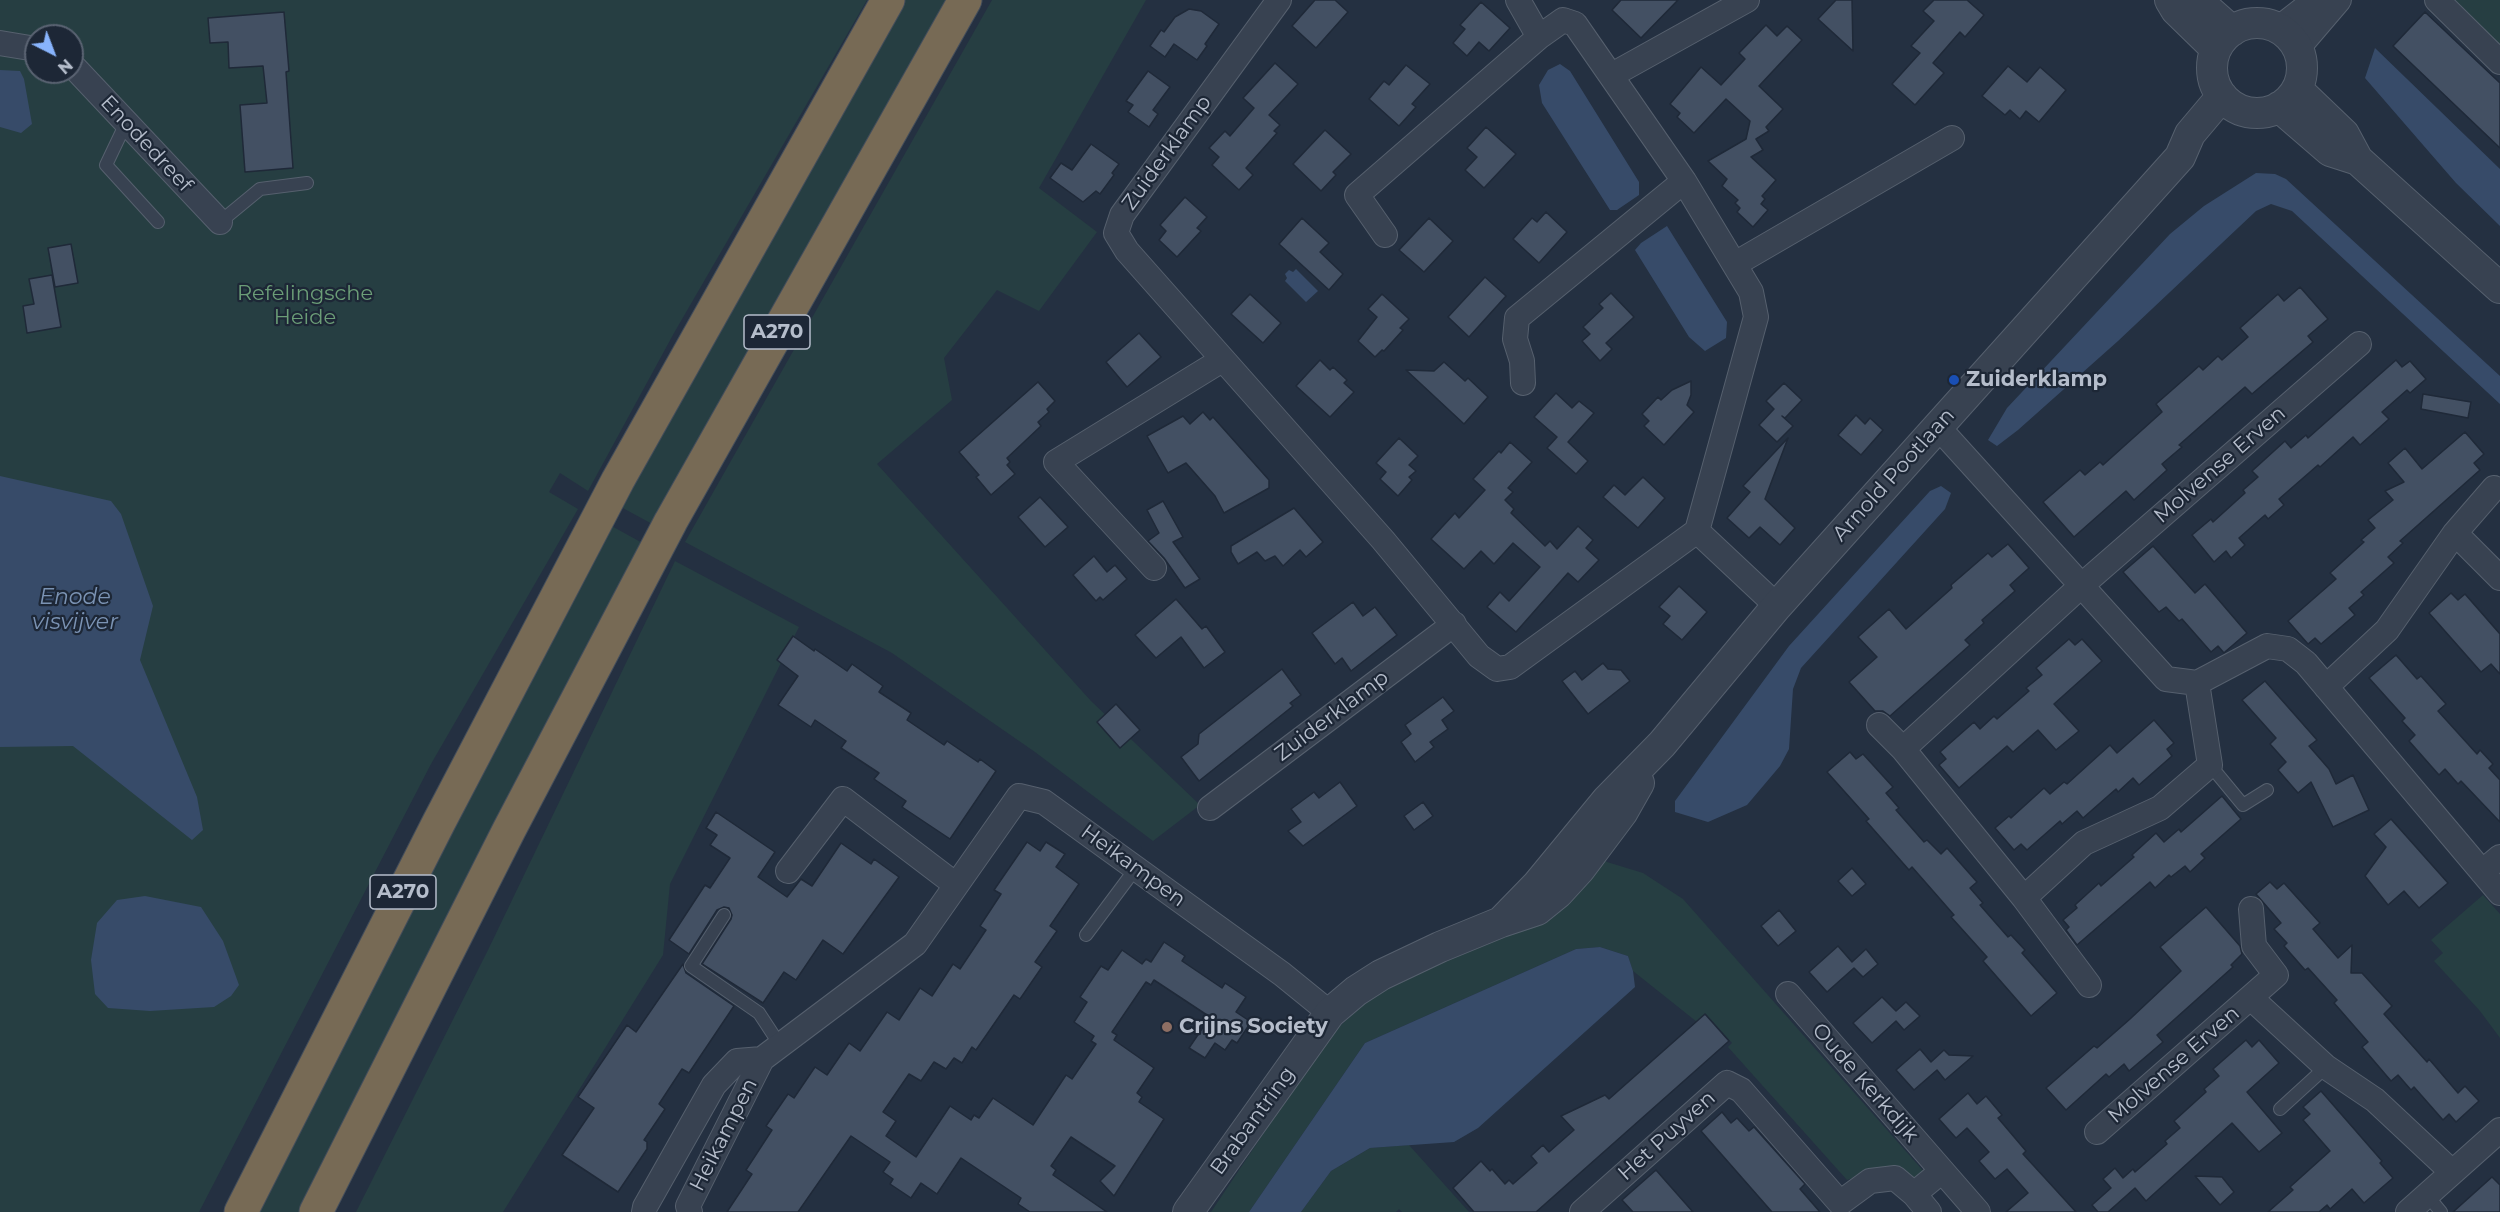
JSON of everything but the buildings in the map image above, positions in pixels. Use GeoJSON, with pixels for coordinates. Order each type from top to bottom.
{"type":"FeatureCollection","features":[{"type":"Feature","properties":{"kind":"highway","name":"A270"},"geometry":{"type":"LineString","coordinates":[[241,1212],[439,822],[618,480],[888,0]]}},
{"type":"Feature","properties":{"kind":"highway","name":"A270"},"geometry":{"type":"LineString","coordinates":[[316,1212],[435,975],[671,521],[965,0]]}},
{"type":"Feature","properties":{"kind":"street","name":"Zuiderklamp"},"geometry":{"type":"LineString","coordinates":[[1279,0],[1122,215],[1116,233],[1127,251],[1383,540],[1479,656],[1497,669],[1510,667],[1697,531]]}},
{"type":"Feature","properties":{"kind":"street"},"geometry":{"type":"LineString","coordinates":[[1518,0],[1539,37]]}},
{"type":"Feature","properties":{"kind":"street"},"geometry":{"type":"LineString","coordinates":[[1612,75],[1747,0]]}},
{"type":"Feature","properties":{"kind":"street"},"geometry":{"type":"LineString","coordinates":[[2170,0],[2176,10],[2224,40]]}},
{"type":"Feature","properties":{"kind":"street"},"geometry":{"type":"LineString","coordinates":[[2197,0],[2224,40]]}},
{"type":"Feature","properties":{"kind":"street"},"geometry":{"type":"LineString","coordinates":[[2288,38],[2315,0]]}},
{"type":"Feature","properties":{"kind":"street"},"geometry":{"type":"LineString","coordinates":[[2288,38],[2339,0]]}},
{"type":"Feature","properties":{"kind":"street"},"geometry":{"type":"LineString","coordinates":[[2437,0],[2500,62]]}},
{"type":"Feature","properties":{"kind":"street"},"geometry":{"type":"LineString","coordinates":[[1385,235],[1357,195],[1539,37],[1563,20],[1575,24],[1684,181],[1751,292],[1756,317],[1697,531],[1777,606]]}},
{"type":"Feature","properties":{"kind":"street"},"geometry":{"type":"LineString","coordinates":[[2263,23],[2288,38],[2302,61],[2302,75],[2288,98],[2260,113],[2231,103],[2214,82],[2212,65],[2224,40],[2247,24],[2263,23]]}},
{"type":"Feature","properties":{"kind":"street"},"geometry":{"type":"LineString","coordinates":[[0,43],[24,47]]}},
{"type":"Feature","properties":{"kind":"street","name":"Enodedreef"},"geometry":{"type":"LineString","coordinates":[[84,78],[220,222]]}},
{"type":"Feature","properties":{"kind":"street"},"geometry":{"type":"LineString","coordinates":[[2288,98],[2344,134],[2358,160],[2500,288]]}},
{"type":"Feature","properties":{"kind":"street","name":"Arnold Pootlaan"},"geometry":{"type":"LineString","coordinates":[[1588,840],[1622,813],[1662,744],[1777,606],[2180,157],[2190,134],[2231,103]]}},
{"type":"Feature","properties":{"kind":"street"},"geometry":{"type":"LineString","coordinates":[[1735,264],[1952,138]]}},
{"type":"Feature","properties":{"kind":"street"},"geometry":{"type":"LineString","coordinates":[[1523,383],[1522,361],[1515,339],[1517,318],[1684,181]]}},
{"type":"Feature","properties":{"kind":"street","name":"Molvense Erven"},"geometry":{"type":"LineString","coordinates":[[1903,749],[2081,586],[2359,344]]}},
{"type":"Feature","properties":{"kind":"street"},"geometry":{"type":"LineString","coordinates":[[1155,568],[1056,462],[1222,360]]}},
{"type":"Feature","properties":{"kind":"street"},"geometry":{"type":"LineString","coordinates":[[1938,427],[2166,679],[2197,683],[2268,646],[2288,649],[2306,663],[2491,865],[2500,893]]}},
{"type":"Feature","properties":{"kind":"street"},"geometry":{"type":"LineString","coordinates":[[2326,687],[2387,630],[2455,533],[2494,488]]}},
{"type":"Feature","properties":{"kind":"street"},"geometry":{"type":"LineString","coordinates":[[2455,533],[2500,578]]}},
{"type":"Feature","properties":{"kind":"street","name":"Zuiderklamp"},"geometry":{"type":"LineString","coordinates":[[1210,808],[1454,624]]}},
{"type":"Feature","properties":{"kind":"street"},"geometry":{"type":"LineString","coordinates":[[2024,898],[2084,843],[2160,808],[2210,765],[2197,683]]}},
{"type":"Feature","properties":{"kind":"street"},"geometry":{"type":"LineString","coordinates":[[1879,724],[1903,749],[2024,898],[2089,985]]}},
{"type":"Feature","properties":{"kind":"street","name":"Heikampen"},"geometry":{"type":"LineString","coordinates":[[644,1212],[714,1085],[737,1061],[771,1052],[915,944],[1019,796],[1044,802],[1282,974],[1330,1013]]}},
{"type":"Feature","properties":{"kind":"street"},"geometry":{"type":"LineString","coordinates":[[788,871],[843,799],[956,885]]}},
{"type":"Feature","properties":{"kind":"street","name":"Brabantring"},"geometry":{"type":"LineString","coordinates":[[1188,1212],[1330,1013],[1356,991],[1382,975],[1440,946],[1537,910],[1548,902],[1580,869],[1588,840]]}},
{"type":"Feature","properties":{"kind":"street","name":"Molvense Erven"},"geometry":{"type":"LineString","coordinates":[[2097,1132],[2276,975],[2254,946],[2251,909]]}},
{"type":"Feature","properties":{"kind":"street","name":"Oude Kerkdijk"},"geometry":{"type":"LineString","coordinates":[[1788,994],[1978,1212]]}},
{"type":"Feature","properties":{"kind":"street","name":"Molvense Erven"},"geometry":{"type":"LineString","coordinates":[[2251,998],[2326,1067],[2375,1100],[2452,1172]]}},
{"type":"Feature","properties":{"kind":"street","name":"Heikampen"},"geometry":{"type":"LineString","coordinates":[[690,1212],[688,1206],[771,1052]]}},
{"type":"Feature","properties":{"kind":"street","name":"Het Puyven"},"geometry":{"type":"LineString","coordinates":[[1591,1209],[1727,1083],[1741,1090],[1834,1207],[1870,1181],[1895,1178],[1921,1203]]}},
{"type":"Feature","properties":{"kind":"street"},"geometry":{"type":"LineString","coordinates":[[2408,1212],[2434,1203],[2452,1172],[2500,1130]]}},
{"type":"Feature","properties":{"kind":"street"},"geometry":{"type":"LineString","coordinates":[[1921,1203],[1942,1171]]}},
{"type":"Feature","properties":{"kind":"lane"},"geometry":{"type":"LineString","coordinates":[[126,123],[106,165],[158,222]]}},
{"type":"Feature","properties":{"kind":"lane"},"geometry":{"type":"LineString","coordinates":[[220,222],[260,189],[307,183]]}},
{"type":"Feature","properties":{"kind":"lane"},"geometry":{"type":"LineString","coordinates":[[2210,765],[2243,805],[2267,790]]}},
{"type":"Feature","properties":{"kind":"lane"},"geometry":{"type":"LineString","coordinates":[[1086,935],[1136,868]]}},
{"type":"Feature","properties":{"kind":"lane"},"geometry":{"type":"LineString","coordinates":[[724,915],[691,966],[759,1013],[771,1052]]}},
{"type":"Feature","properties":{"kind":"lane"},"geometry":{"type":"LineString","coordinates":[[2280,1109],[2326,1067]]}},
{"type":"Feature","properties":{"kind":"green space","name":"Refelingsche Heide"},"geometry":{"type":"Polygon","coordinates":[[[0,0],[867,0],[674,333],[588,491],[560,473],[549,492],[578,509],[431,764],[199,1212],[0,1212],[0,0]]]}},
{"type":"Feature","properties":{"kind":"green space"},"geometry":{"type":"Polygon","coordinates":[[[904,0],[954,0],[656,526],[619,506],[904,0]]]}},
{"type":"Feature","properties":{"kind":"green space"},"geometry":{"type":"Polygon","coordinates":[[[992,0],[1146,0],[1039,188],[1097,232],[1039,311],[997,290],[944,358],[952,400],[877,464],[1091,701],[1200,805],[1153,841],[1035,752],[892,653],[685,542],[992,0]]]}},
{"type":"Feature","properties":{"kind":"green space"},"geometry":{"type":"Polygon","coordinates":[[[2452,0],[2500,0],[2500,52],[2452,0]]]}},
{"type":"Feature","properties":{"kind":"green space"},"geometry":{"type":"Polygon","coordinates":[[[608,524],[646,545],[303,1212],[255,1212],[608,524]]]}},
{"type":"Feature","properties":{"kind":"green space"},"geometry":{"type":"Polygon","coordinates":[[[675,561],[799,627],[670,884],[663,955],[503,1212],[356,1212],[488,950],[675,561]]]}},
{"type":"Feature","properties":{"kind":"green space"},"geometry":{"type":"Polygon","coordinates":[[[1599,856],[1607,862],[1643,873],[1683,899],[1926,1174],[1911,1187],[1888,1166],[1847,1180],[1728,1047],[1732,1043],[1706,1014],[1697,1022],[1633,971],[1628,956],[1600,947],[1576,949],[1365,1043],[1249,1212],[1211,1212],[1328,1037],[1368,1000],[1483,939],[1599,856]]]}},
{"type":"Feature","properties":{"kind":"green space"},"geometry":{"type":"Polygon","coordinates":[[[2483,895],[2500,914],[2500,1038],[2480,1011],[2434,961],[2443,953],[2431,940],[2483,895]]]}},
{"type":"Feature","properties":{"kind":"green space"},"geometry":{"type":"Polygon","coordinates":[[[1409,1145],[1469,1212],[1402,1212],[1399,1209],[1396,1212],[1301,1212],[1331,1171],[1370,1148],[1409,1145]]]}},
{"type":"Feature","properties":{"kind":"water"},"geometry":{"type":"Polygon","coordinates":[[[2375,48],[2500,169],[2500,226],[2456,183],[2365,78],[2375,48]]]}},
{"type":"Feature","properties":{"kind":"water"},"geometry":{"type":"Polygon","coordinates":[[[1560,64],[1570,71],[1639,182],[1639,195],[1617,210],[1610,210],[1542,103],[1539,85],[1548,70],[1560,64]]]}},
{"type":"Feature","properties":{"kind":"water"},"geometry":{"type":"Polygon","coordinates":[[[0,70],[20,71],[24,79],[32,124],[21,133],[0,127],[0,70]]]}},
{"type":"Feature","properties":{"kind":"water"},"geometry":{"type":"Polygon","coordinates":[[[2256,173],[2275,174],[2286,179],[2500,376],[2500,404],[2292,211],[2271,204],[2256,211],[2118,341],[2018,430],[1997,446],[1988,440],[2007,408],[2170,234],[2204,206],[2256,173]]]}},
{"type":"Feature","properties":{"kind":"water"},"geometry":{"type":"Polygon","coordinates":[[[1667,226],[1727,322],[1726,338],[1705,351],[1689,337],[1635,250],[1641,243],[1667,226]]]}},
{"type":"Feature","properties":{"kind":"water"},"geometry":{"type":"Polygon","coordinates":[[[1296,269],[1318,291],[1306,302],[1285,281],[1287,278],[1285,274],[1289,270],[1293,272],[1296,269]]]}},
{"type":"Feature","properties":{"kind":"water","name":"Enode visvijver"},"geometry":{"type":"Polygon","coordinates":[[[0,476],[111,501],[121,514],[153,606],[140,660],[197,797],[203,830],[192,840],[73,746],[0,747],[0,476]]]}},
{"type":"Feature","properties":{"kind":"water"},"geometry":{"type":"Polygon","coordinates":[[[1941,486],[1951,493],[1945,509],[1801,668],[1793,689],[1789,749],[1780,766],[1747,805],[1708,822],[1675,812],[1675,801],[1789,646],[1930,491],[1941,486]]]}},
{"type":"Feature","properties":{"kind":"water"},"geometry":{"type":"Polygon","coordinates":[[[145,896],[201,907],[223,941],[239,985],[231,996],[214,1007],[150,1011],[108,1008],[95,994],[91,960],[97,923],[117,900],[145,896]]]}},
{"type":"Feature","properties":{"kind":"water"},"geometry":{"type":"Polygon","coordinates":[[[1600,947],[1628,956],[1635,987],[1478,1128],[1454,1142],[1370,1148],[1331,1171],[1301,1212],[1249,1212],[1365,1043],[1576,949],[1600,947]]]}},
{"type":"Feature","properties":{"kind":"place","name":"Zuiderklamp"},"geometry":{"type":"Point","coordinates":[1954,380]}},
{"type":"Feature","properties":{"kind":"place","name":"Crijns Society"},"geometry":{"type":"Point","coordinates":[1167,1027]}}]}
